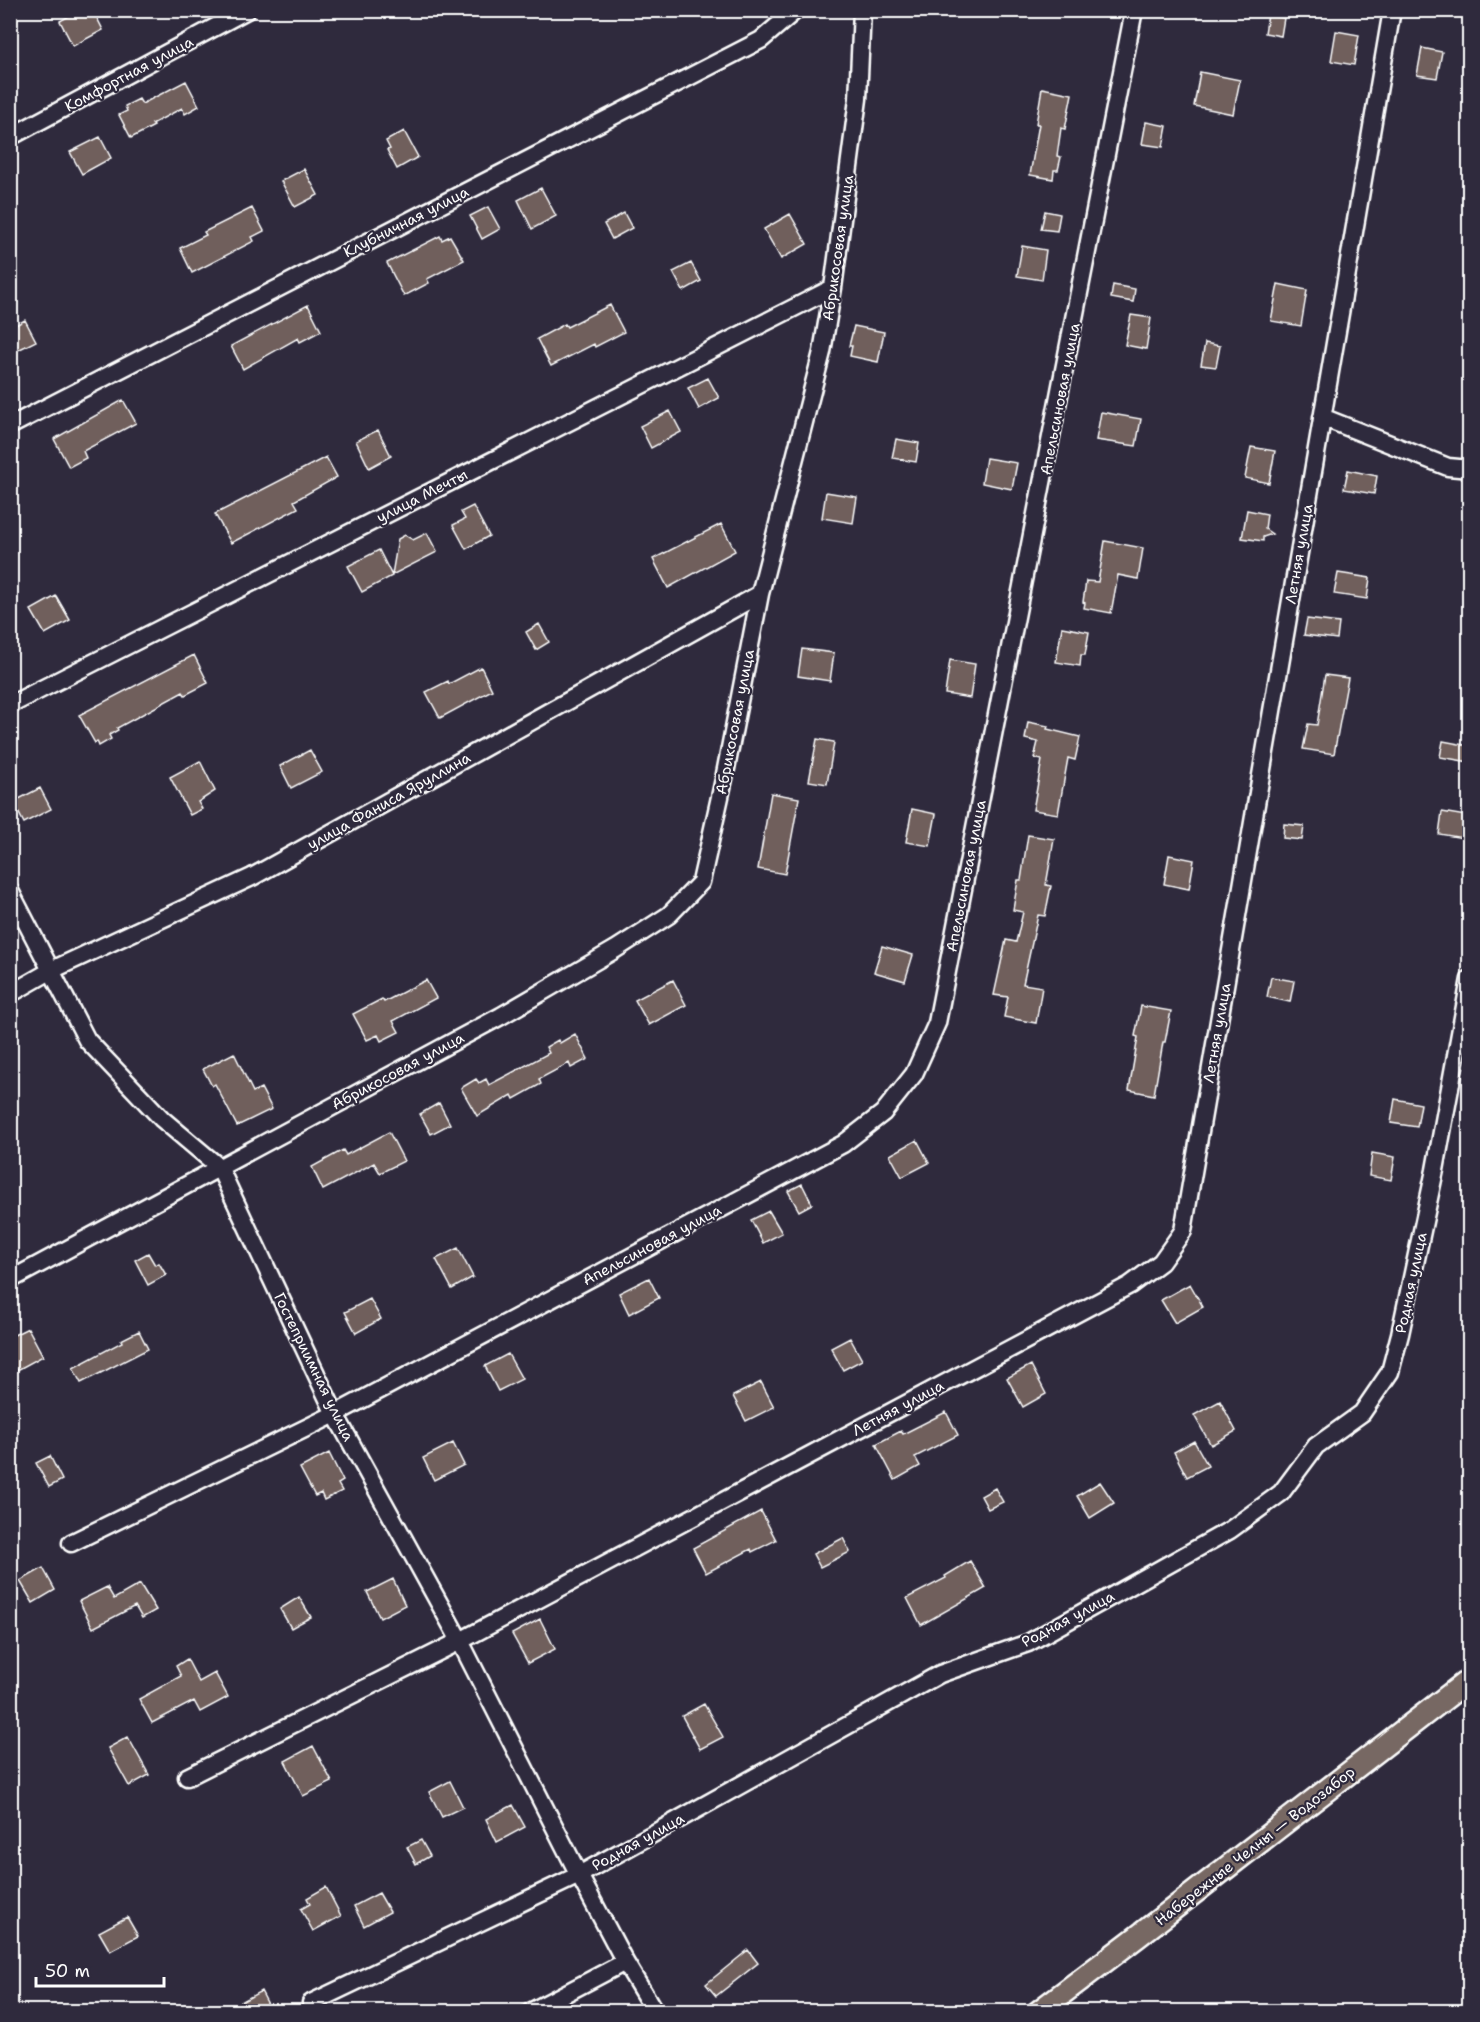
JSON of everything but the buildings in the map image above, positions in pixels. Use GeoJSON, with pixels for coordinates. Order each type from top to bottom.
{"type":"FeatureCollection","features":[{"type":"Feature","properties":{"kind":"main road","name":"Набережные Челны — Водозабор"},"geometry":{"type":"LineString","coordinates":[[1038,2012],[1470,1679]]}},
{"type":"Feature","properties":{"kind":"street","name":"Комфортная улица"},"geometry":{"type":"LineString","coordinates":[[10,136],[247,10]]}},
{"type":"Feature","properties":{"kind":"street","name":"Клубничная улица"},"geometry":{"type":"LineString","coordinates":[[10,426],[761,40],[796,10]]}},
{"type":"Feature","properties":{"kind":"street","name":"Абрикосовая улица"},"geometry":{"type":"LineString","coordinates":[[10,1280],[501,1016],[669,915],[701,882],[724,779],[760,594],[822,352],[833,288],[858,99],[862,10]]}},
{"type":"Feature","properties":{"kind":"street","name":"Апельсиновая улица"},"geometry":{"type":"LineString","coordinates":[[71,1543],[335,1414],[843,1144],[883,1113],[914,1074],[937,1023],[1134,10]]}},
{"type":"Feature","properties":{"kind":"street","name":"Летняя улица"},"geometry":{"type":"LineString","coordinates":[[187,1777],[459,1641],[1130,1285],[1161,1262],[1182,1231],[1392,10]]}},
{"type":"Feature","properties":{"kind":"street","name":"улица Мечты"},"geometry":{"type":"LineString","coordinates":[[10,705],[833,288]]}},
{"type":"Feature","properties":{"kind":"street"},"geometry":{"type":"LineString","coordinates":[[1322,417],[1448,467],[1470,469]]}},
{"type":"Feature","properties":{"kind":"street","name":"улица Фаниса Яруллина"},"geometry":{"type":"LineString","coordinates":[[10,994],[52,969],[252,877],[760,594]]}},
{"type":"Feature","properties":{"kind":"street","name":"Гостеприимная улица"},"geometry":{"type":"LineString","coordinates":[[10,891],[87,1040],[162,1119],[219,1167],[335,1414],[459,1641],[625,1962],[655,2012]]}},
{"type":"Feature","properties":{"kind":"street","name":"Родная улица"},"geometry":{"type":"LineString","coordinates":[[311,2002],[579,1875],[940,1674],[1028,1643],[1230,1530],[1281,1493],[1316,1446],[1362,1413],[1390,1372],[1435,1170],[1470,979]]}},
{"type":"Feature","properties":{"kind":"street"},"geometry":{"type":"LineString","coordinates":[[530,2012],[625,1962]]}}]}
